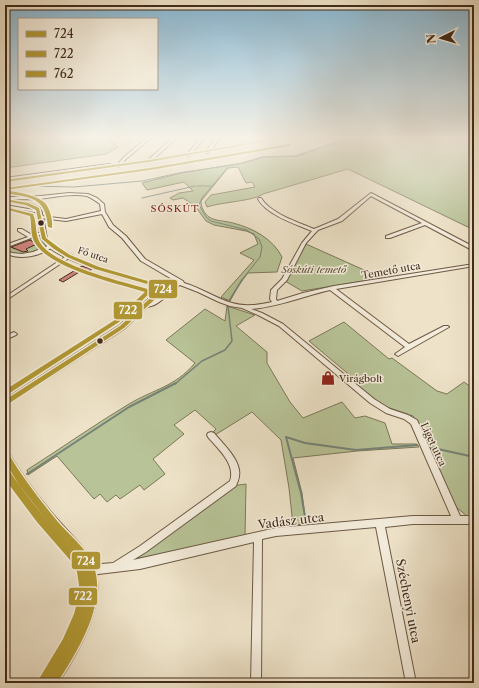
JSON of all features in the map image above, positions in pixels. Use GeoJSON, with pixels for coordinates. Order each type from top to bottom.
{"type":"FeatureCollection","features":[{"type":"Feature","properties":{"kind":"main road"},"geometry":{"type":"LineString","coordinates":[[5,180],[91,169]]}},
{"type":"Feature","properties":{"kind":"street","name":"Liget utca"},"geometry":{"type":"LineString","coordinates":[[5,200],[10,198],[33,198],[80,194],[98,200],[102,204],[103,212],[111,226],[124,237],[143,260],[182,282],[227,303],[256,309],[281,325],[372,401],[388,412],[406,417],[414,422],[457,519]]}},
{"type":"Feature","properties":{"kind":"street"},"geometry":{"type":"LineString","coordinates":[[275,303],[273,299],[274,290],[288,273],[304,243],[315,231],[340,220],[371,194],[474,249]]}},
{"type":"Feature","properties":{"kind":"street"},"geometry":{"type":"LineString","coordinates":[[260,199],[262,204],[270,209],[315,231]]}},
{"type":"Feature","properties":{"kind":"street"},"geometry":{"type":"LineString","coordinates":[[5,200],[33,206],[41,214],[42,233],[30,236],[5,247]]}},
{"type":"Feature","properties":{"kind":"street"},"geometry":{"type":"LineString","coordinates":[[5,206],[68,220],[103,212]]}},
{"type":"Feature","properties":{"kind":"street"},"geometry":{"type":"LineString","coordinates":[[388,237],[425,223]]}},
{"type":"Feature","properties":{"kind":"street"},"geometry":{"type":"LineString","coordinates":[[20,230],[30,236]]}},
{"type":"Feature","properties":{"kind":"street","name":"Fő utca"},"geometry":{"type":"LineString","coordinates":[[42,233],[44,239],[52,246],[70,256],[156,285]]}},
{"type":"Feature","properties":{"kind":"street"},"geometry":{"type":"LineString","coordinates":[[5,251],[11,255],[23,256],[52,246]]}},
{"type":"Feature","properties":{"kind":"street"},"geometry":{"type":"LineString","coordinates":[[5,299],[70,256]]}},
{"type":"Feature","properties":{"kind":"street","name":"Temető utca"},"geometry":{"type":"LineString","coordinates":[[256,309],[332,289],[474,264]]}},
{"type":"Feature","properties":{"kind":"street"},"geometry":{"type":"LineString","coordinates":[[168,283],[173,277]]}},
{"type":"Feature","properties":{"kind":"street"},"geometry":{"type":"LineString","coordinates":[[156,285],[182,282]]}},
{"type":"Feature","properties":{"kind":"street"},"geometry":{"type":"LineString","coordinates":[[146,306],[155,303],[176,285],[182,282]]}},
{"type":"Feature","properties":{"kind":"street"},"geometry":{"type":"LineString","coordinates":[[5,403],[122,327],[162,291],[162,288],[156,285]]}},
{"type":"Feature","properties":{"kind":"street"},"geometry":{"type":"LineString","coordinates":[[332,289],[409,347]]}},
{"type":"Feature","properties":{"kind":"street"},"geometry":{"type":"LineString","coordinates":[[398,354],[446,327]]}},
{"type":"Feature","properties":{"kind":"street"},"geometry":{"type":"LineString","coordinates":[[5,338],[14,334]]}},
{"type":"Feature","properties":{"kind":"street","name":"Vadász utca"},"geometry":{"type":"LineString","coordinates":[[114,568],[223,492],[233,483],[236,472],[235,466],[212,435]]}},
{"type":"Feature","properties":{"kind":"street"},"geometry":{"type":"LineString","coordinates":[[5,455],[19,480],[85,560],[90,570],[92,579],[90,597],[80,633],[51,683]]}},
{"type":"Feature","properties":{"kind":"street","name":"Vadász utca"},"geometry":{"type":"LineString","coordinates":[[90,570],[140,564],[276,532],[413,520],[474,520]]}},
{"type":"Feature","properties":{"kind":"street","name":"Széchenyi utca"},"geometry":{"type":"LineString","coordinates":[[380,524],[411,683]]}},
{"type":"Feature","properties":{"kind":"street"},"geometry":{"type":"LineString","coordinates":[[256,683],[258,536]]}},
{"type":"Feature","properties":{"kind":"green space"},"geometry":{"type":"Polygon","coordinates":[[[205,169],[227,169],[201,201],[204,212],[211,218],[240,225],[262,235],[273,245],[282,257],[277,272],[248,273],[238,286],[230,301],[221,297],[254,260],[240,253],[258,244],[254,234],[214,225],[206,221],[195,206],[183,198],[173,200],[170,198],[179,193],[193,191],[184,182],[147,190],[142,183],[181,173],[205,169]]]}},
{"type":"Feature","properties":{"kind":"green space"},"geometry":{"type":"Polygon","coordinates":[[[239,169],[348,169],[253,198],[207,207],[205,202],[211,195],[255,187],[252,182],[246,183],[239,169]]]}},
{"type":"Feature","properties":{"kind":"green space"},"geometry":{"type":"Polygon","coordinates":[[[348,169],[474,169],[474,230],[348,169]]]}},
{"type":"Feature","properties":{"kind":"green space"},"geometry":{"type":"Polygon","coordinates":[[[40,235],[42,241],[49,246],[27,254],[16,254],[6,250],[10,246],[14,249],[32,241],[28,238],[40,235]]]}},
{"type":"Feature","properties":{"kind":"green space","name":"Sóskúti temető"},"geometry":{"type":"Polygon","coordinates":[[[306,244],[382,278],[302,291],[285,281],[306,244]]]}},
{"type":"Feature","properties":{"kind":"green space"},"geometry":{"type":"Polygon","coordinates":[[[227,306],[255,315],[236,326],[267,352],[267,363],[290,402],[303,418],[342,402],[355,418],[365,416],[385,423],[392,444],[417,444],[419,447],[357,451],[293,458],[302,493],[306,524],[293,525],[289,488],[281,440],[252,412],[215,435],[212,433],[216,429],[195,410],[174,425],[184,434],[153,459],[165,474],[144,490],[140,485],[120,499],[116,495],[107,502],[100,494],[94,499],[57,456],[28,475],[27,470],[90,429],[129,404],[172,383],[180,377],[195,363],[166,340],[205,309],[225,321],[227,306]]]}},
{"type":"Feature","properties":{"kind":"green space"},"geometry":{"type":"Polygon","coordinates":[[[344,322],[389,359],[392,358],[437,391],[447,394],[464,382],[474,389],[474,517],[467,516],[456,507],[413,416],[384,406],[350,380],[352,377],[309,341],[344,322]]]}},
{"type":"Feature","properties":{"kind":"green space"},"geometry":{"type":"Polygon","coordinates":[[[246,484],[245,537],[140,562],[130,561],[232,486],[246,484]]]}},
{"type":"Feature","properties":{"kind":"building"},"geometry":{"type":"Polygon","coordinates":[[[30,240],[37,244],[26,249],[28,251],[23,252],[11,247],[30,240]]]}},
{"type":"Feature","properties":{"kind":"building"},"geometry":{"type":"Polygon","coordinates":[[[82,266],[92,269],[86,273],[81,271],[63,282],[59,280],[82,266]]]}},
{"type":"Feature","properties":{"kind":"waterway"},"geometry":{"type":"LineString","coordinates":[[5,189],[28,186],[74,187],[142,181],[205,169]]}},
{"type":"Feature","properties":{"kind":"waterway"},"geometry":{"type":"LineString","coordinates":[[226,169],[202,198],[199,205],[206,217],[211,221],[247,230],[259,239],[262,247],[260,257],[241,281]]}},
{"type":"Feature","properties":{"kind":"waterway"},"geometry":{"type":"LineString","coordinates":[[142,198],[195,186]]}},
{"type":"Feature","properties":{"kind":"waterway"},"geometry":{"type":"LineString","coordinates":[[197,186],[211,186]]}},
{"type":"Feature","properties":{"kind":"waterway"},"geometry":{"type":"LineString","coordinates":[[229,301],[242,280]]}},
{"type":"Feature","properties":{"kind":"waterway"},"geometry":{"type":"LineString","coordinates":[[175,384],[202,361],[225,350],[232,341],[228,306]]}},
{"type":"Feature","properties":{"kind":"waterway"},"geometry":{"type":"LineString","coordinates":[[27,474],[129,407],[176,383]]}},
{"type":"Feature","properties":{"kind":"waterway"},"geometry":{"type":"LineString","coordinates":[[305,517],[301,493],[286,437],[305,443],[356,450],[417,445]]}},
{"type":"Feature","properties":{"kind":"waterway"},"geometry":{"type":"LineString","coordinates":[[429,447],[474,457]]}},
{"type":"Feature","properties":{"kind":"waterway"},"geometry":{"type":"LineString","coordinates":[[305,516],[306,526]]}},
{"type":"Feature","properties":{"kind":"transit line","name":"724"},"geometry":{"type":"LineString","coordinates":[[5,181],[91,169]]}},
{"type":"Feature","properties":{"kind":"transit line","name":"722"},"geometry":{"type":"LineString","coordinates":[[6,189],[149,169]]}},
{"type":"Feature","properties":{"kind":"transit line","name":"762"},"geometry":{"type":"LineString","coordinates":[[6,192],[29,196],[43,203],[49,215],[50,227]]}},
{"type":"Feature","properties":{"kind":"transit line","name":"724"},"geometry":{"type":"LineString","coordinates":[[5,200],[27,204],[38,209],[44,239],[69,256],[97,268],[156,285],[163,289],[122,327],[5,403]]}},
{"type":"Feature","properties":{"kind":"transit line","name":"722"},"geometry":{"type":"LineString","coordinates":[[5,208],[32,215],[37,242],[44,250],[55,258],[88,272],[149,291],[117,321],[5,393]]}},
{"type":"Feature","properties":{"kind":"transit line","name":"724"},"geometry":{"type":"LineString","coordinates":[[5,455],[35,499],[80,552],[90,570],[92,584],[88,614],[75,644],[51,683]]}},
{"type":"Feature","properties":{"kind":"transit line","name":"722"},"geometry":{"type":"LineString","coordinates":[[5,471],[34,511],[77,562],[82,572],[84,585],[83,599],[79,614],[67,642],[44,679]]}},
{"type":"Feature","properties":{"kind":"place","name":"Virágbolt"},"geometry":{"type":"Point","coordinates":[328,378]}},
{"type":"Feature","properties":{"kind":"district","name":"SÓSKÚT"},"geometry":{"type":"Point","coordinates":[175,208]}}]}
